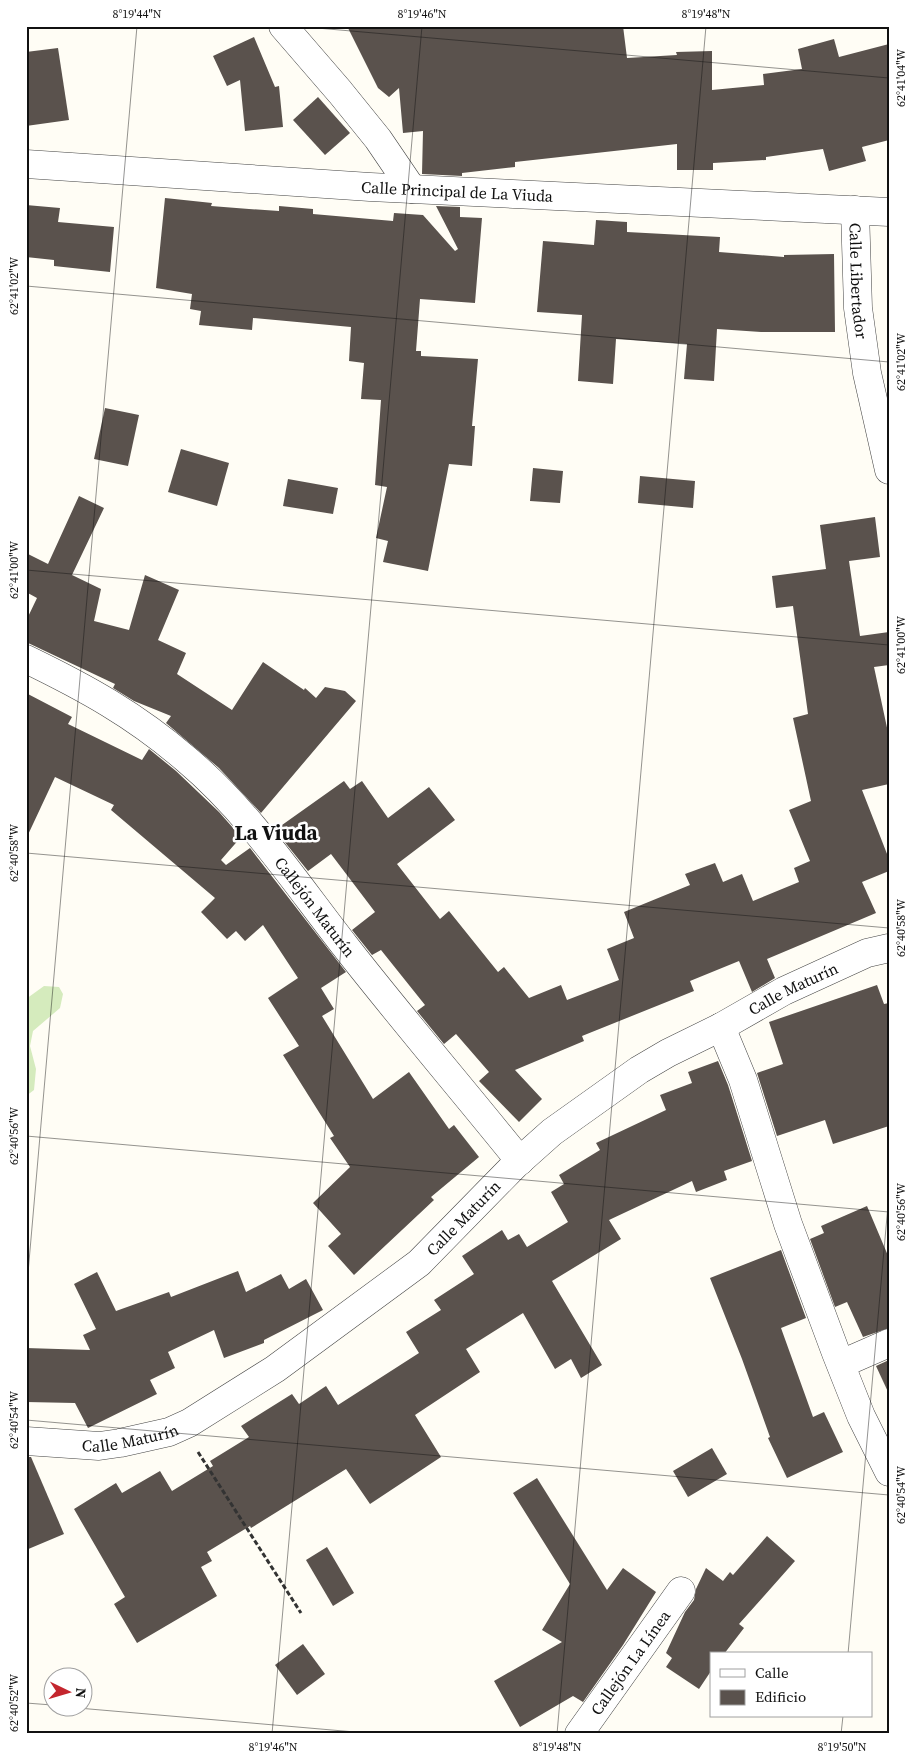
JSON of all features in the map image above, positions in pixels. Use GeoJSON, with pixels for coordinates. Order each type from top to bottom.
{"type":"FeatureCollection","features":[{"type":"Feature","properties":{"kind":"street"},"geometry":{"type":"LineString","coordinates":[[283,26],[378,139],[412,189]]}},
{"type":"Feature","properties":{"kind":"street","name":"Calle Principal de La Viuda"},"geometry":{"type":"LineString","coordinates":[[26,164],[412,189],[889,212]]}},
{"type":"Feature","properties":{"kind":"street","name":"Calle Libertador"},"geometry":{"type":"LineString","coordinates":[[855,210],[858,308],[867,374],[889,470]]}},
{"type":"Feature","properties":{"kind":"street","name":"Callejón Maturín"},"geometry":{"type":"LineString","coordinates":[[26,658],[98,695],[131,717],[186,759],[224,794],[520,1161]]}},
{"type":"Feature","properties":{"kind":"street","name":"Calle Maturín"},"geometry":{"type":"LineString","coordinates":[[26,1441],[99,1446],[147,1438],[169,1432],[181,1426],[276,1369],[419,1262],[520,1161],[558,1128],[639,1070],[784,991],[867,953],[889,948]]}},
{"type":"Feature","properties":{"kind":"street"},"geometry":{"type":"LineString","coordinates":[[721,1027],[743,1080],[788,1224],[861,1416],[889,1472]]}},
{"type":"Feature","properties":{"kind":"street"},"geometry":{"type":"LineString","coordinates":[[841,1364],[889,1343]]}},
{"type":"Feature","properties":{"kind":"street","name":"Callejón La Línea"},"geometry":{"type":"LineString","coordinates":[[579,1734],[681,1592]]}},
{"type":"Feature","properties":{"kind":"path"},"geometry":{"type":"LineString","coordinates":[[181,1426],[301,1613]]}},
{"type":"Feature","properties":{"kind":"green space"},"geometry":{"type":"Polygon","coordinates":[[[44,986],[59,987],[63,994],[60,1008],[33,1031],[30,1046],[36,1069],[34,1090],[26,1096],[26,999],[44,986]]]}},
{"type":"Feature","properties":{"kind":"building"},"geometry":{"type":"Polygon","coordinates":[[[347,26],[623,26],[627,58],[677,55],[676,52],[712,51],[712,90],[764,85],[763,74],[802,69],[798,49],[834,39],[839,57],[889,44],[889,140],[862,147],[866,161],[829,171],[823,149],[766,157],[766,160],[713,163],[713,170],[677,170],[677,144],[515,162],[515,167],[462,173],[462,176],[422,174],[423,131],[403,133],[399,88],[389,97],[378,88],[347,26]]]}},
{"type":"Feature","properties":{"kind":"building"},"geometry":{"type":"Polygon","coordinates":[[[254,37],[275,87],[279,86],[283,127],[245,131],[240,80],[227,86],[213,56],[254,37]]]}},
{"type":"Feature","properties":{"kind":"building"},"geometry":{"type":"Polygon","coordinates":[[[58,48],[69,120],[26,126],[26,52],[58,48]]]}},
{"type":"Feature","properties":{"kind":"building"},"geometry":{"type":"Polygon","coordinates":[[[318,97],[350,133],[325,155],[293,120],[318,97]]]}},
{"type":"Feature","properties":{"kind":"building"},"geometry":{"type":"Polygon","coordinates":[[[165,198],[212,203],[211,206],[249,209],[279,211],[279,206],[313,209],[313,214],[393,221],[394,213],[423,215],[455,251],[458,249],[436,206],[460,207],[460,217],[482,218],[475,303],[420,299],[416,351],[421,351],[421,356],[478,359],[472,426],[475,426],[472,466],[449,464],[428,571],[383,562],[388,541],[376,538],[387,487],[375,485],[381,400],[361,399],[364,363],[349,361],[351,327],[253,318],[252,330],[199,325],[201,311],[190,309],[192,294],[156,288],[165,198]]]}},
{"type":"Feature","properties":{"kind":"building"},"geometry":{"type":"Polygon","coordinates":[[[26,205],[60,208],[58,222],[114,227],[110,272],[54,266],[54,260],[26,257],[26,205]]]}},
{"type":"Feature","properties":{"kind":"building"},"geometry":{"type":"Polygon","coordinates":[[[596,220],[627,222],[627,232],[720,237],[719,252],[784,257],[784,255],[834,254],[835,332],[761,332],[717,329],[714,381],[684,379],[687,344],[616,339],[613,384],[578,381],[582,315],[537,312],[543,241],[594,245],[596,220]]]}},
{"type":"Feature","properties":{"kind":"building"},"geometry":{"type":"Polygon","coordinates":[[[105,408],[139,415],[128,466],[94,459],[105,408]]]}},
{"type":"Feature","properties":{"kind":"building"},"geometry":{"type":"Polygon","coordinates":[[[181,449],[229,463],[217,506],[168,492],[181,449]]]}},
{"type":"Feature","properties":{"kind":"building"},"geometry":{"type":"Polygon","coordinates":[[[533,468],[563,471],[560,503],[530,501],[533,468]]]}},
{"type":"Feature","properties":{"kind":"building"},"geometry":{"type":"Polygon","coordinates":[[[640,476],[695,481],[693,508],[638,503],[640,476]]]}},
{"type":"Feature","properties":{"kind":"building"},"geometry":{"type":"Polygon","coordinates":[[[288,479],[338,488],[333,514],[283,506],[288,479]]]}},
{"type":"Feature","properties":{"kind":"building"},"geometry":{"type":"Polygon","coordinates":[[[79,496],[104,508],[72,575],[101,589],[94,621],[129,630],[145,575],[179,590],[158,640],[186,653],[177,674],[232,710],[263,662],[304,690],[305,688],[316,698],[325,687],[345,691],[356,701],[261,813],[219,768],[166,723],[171,716],[134,701],[113,688],[115,684],[26,642],[26,621],[37,598],[26,592],[26,553],[48,564],[79,496]]]}},
{"type":"Feature","properties":{"kind":"building"},"geometry":{"type":"Polygon","coordinates":[[[875,517],[880,557],[849,561],[860,636],[889,632],[889,665],[874,667],[889,737],[889,784],[862,790],[889,859],[889,871],[862,882],[876,913],[767,959],[775,978],[752,992],[739,961],[690,981],[694,991],[582,1036],[584,1041],[515,1070],[542,1099],[519,1122],[479,1081],[489,1072],[456,1034],[444,1044],[417,1011],[425,1005],[381,950],[372,955],[352,930],[375,912],[331,854],[308,871],[275,830],[344,781],[350,789],[362,781],[388,818],[429,787],[455,820],[397,864],[440,919],[449,911],[498,972],[504,967],[529,998],[561,985],[567,1000],[619,980],[607,949],[634,938],[624,912],[690,885],[685,874],[715,863],[723,882],[742,874],[753,901],[799,882],[794,868],[810,861],[789,810],[811,801],[793,718],[808,714],[793,606],[776,608],[772,576],[826,569],[820,525],[875,517]]]}},
{"type":"Feature","properties":{"kind":"building"},"geometry":{"type":"Polygon","coordinates":[[[26,693],[72,717],[68,724],[142,760],[149,749],[176,771],[219,812],[241,837],[221,860],[226,865],[250,848],[346,972],[321,988],[334,1009],[322,1016],[373,1099],[409,1072],[449,1129],[454,1125],[479,1157],[431,1197],[434,1200],[354,1275],[328,1246],[341,1234],[313,1203],[350,1167],[330,1138],[334,1136],[283,1055],[299,1046],[268,998],[298,978],[263,925],[245,941],[236,931],[227,939],[201,912],[215,898],[111,810],[114,805],[55,777],[26,839],[26,693]]]}},
{"type":"Feature","properties":{"kind":"building"},"geometry":{"type":"Polygon","coordinates":[[[877,985],[884,1004],[889,1003],[889,1126],[833,1144],[825,1120],[777,1136],[757,1073],[783,1064],[769,1022],[877,985]]]}},
{"type":"Feature","properties":{"kind":"building"},"geometry":{"type":"Polygon","coordinates":[[[718,1061],[728,1085],[752,1161],[724,1171],[727,1180],[696,1192],[692,1181],[609,1220],[621,1239],[552,1281],[602,1365],[581,1378],[571,1359],[555,1369],[523,1313],[466,1349],[480,1372],[415,1415],[441,1457],[370,1504],[346,1469],[251,1528],[250,1526],[207,1552],[212,1561],[201,1567],[217,1596],[137,1643],[114,1604],[125,1597],[74,1509],[116,1483],[122,1493],[160,1471],[172,1491],[213,1466],[210,1461],[249,1437],[241,1426],[292,1394],[299,1404],[326,1386],[338,1405],[419,1353],[406,1332],[441,1310],[434,1300],[474,1274],[462,1256],[502,1230],[508,1240],[519,1234],[527,1247],[568,1222],[551,1192],[564,1184],[559,1175],[600,1150],[596,1143],[666,1110],[660,1095],[692,1083],[688,1072],[718,1061]]]}},
{"type":"Feature","properties":{"kind":"building"},"geometry":{"type":"Polygon","coordinates":[[[867,1206],[889,1258],[889,1328],[863,1337],[847,1302],[835,1307],[810,1239],[824,1233],[821,1226],[867,1206]]]}},
{"type":"Feature","properties":{"kind":"building"},"geometry":{"type":"Polygon","coordinates":[[[781,1250],[806,1318],[781,1328],[813,1417],[824,1412],[843,1452],[787,1478],[768,1438],[770,1437],[742,1359],[710,1278],[781,1250]]]}},
{"type":"Feature","properties":{"kind":"building"},"geometry":{"type":"Polygon","coordinates":[[[238,1271],[246,1292],[281,1274],[289,1289],[306,1279],[323,1310],[264,1340],[264,1343],[224,1358],[214,1330],[168,1352],[175,1368],[150,1380],[157,1394],[88,1428],[75,1403],[26,1402],[26,1348],[90,1350],[83,1335],[96,1329],[74,1284],[97,1272],[116,1311],[169,1292],[171,1297],[238,1271]]]}},
{"type":"Feature","properties":{"kind":"building"},"geometry":{"type":"Polygon","coordinates":[[[889,1360],[889,1394],[876,1366],[889,1360]]]}},
{"type":"Feature","properties":{"kind":"building"},"geometry":{"type":"Polygon","coordinates":[[[712,1448],[727,1474],[688,1497],[673,1471],[712,1448]]]}},
{"type":"Feature","properties":{"kind":"building"},"geometry":{"type":"Polygon","coordinates":[[[26,1457],[31,1457],[64,1534],[26,1550],[26,1457]]]}},
{"type":"Feature","properties":{"kind":"building"},"geometry":{"type":"Polygon","coordinates":[[[537,1478],[607,1590],[623,1568],[656,1592],[623,1645],[583,1702],[573,1696],[520,1727],[494,1681],[562,1642],[542,1630],[570,1584],[513,1493],[537,1478]]]}},
{"type":"Feature","properties":{"kind":"building"},"geometry":{"type":"Polygon","coordinates":[[[767,1536],[795,1561],[739,1624],[744,1628],[726,1652],[710,1652],[710,1672],[699,1689],[666,1667],[672,1658],[666,1653],[685,1612],[694,1600],[696,1589],[706,1568],[723,1581],[730,1572],[733,1575],[767,1536]]]}},
{"type":"Feature","properties":{"kind":"building"},"geometry":{"type":"Polygon","coordinates":[[[327,1547],[354,1593],[333,1606],[306,1560],[327,1547]]]}},
{"type":"Feature","properties":{"kind":"building"},"geometry":{"type":"Polygon","coordinates":[[[303,1644],[325,1674],[297,1695],[275,1665],[303,1644]]]}},
{"type":"Feature","properties":{"kind":"district","name":"La Viuda"},"geometry":{"type":"Point","coordinates":[276,833]}}]}
